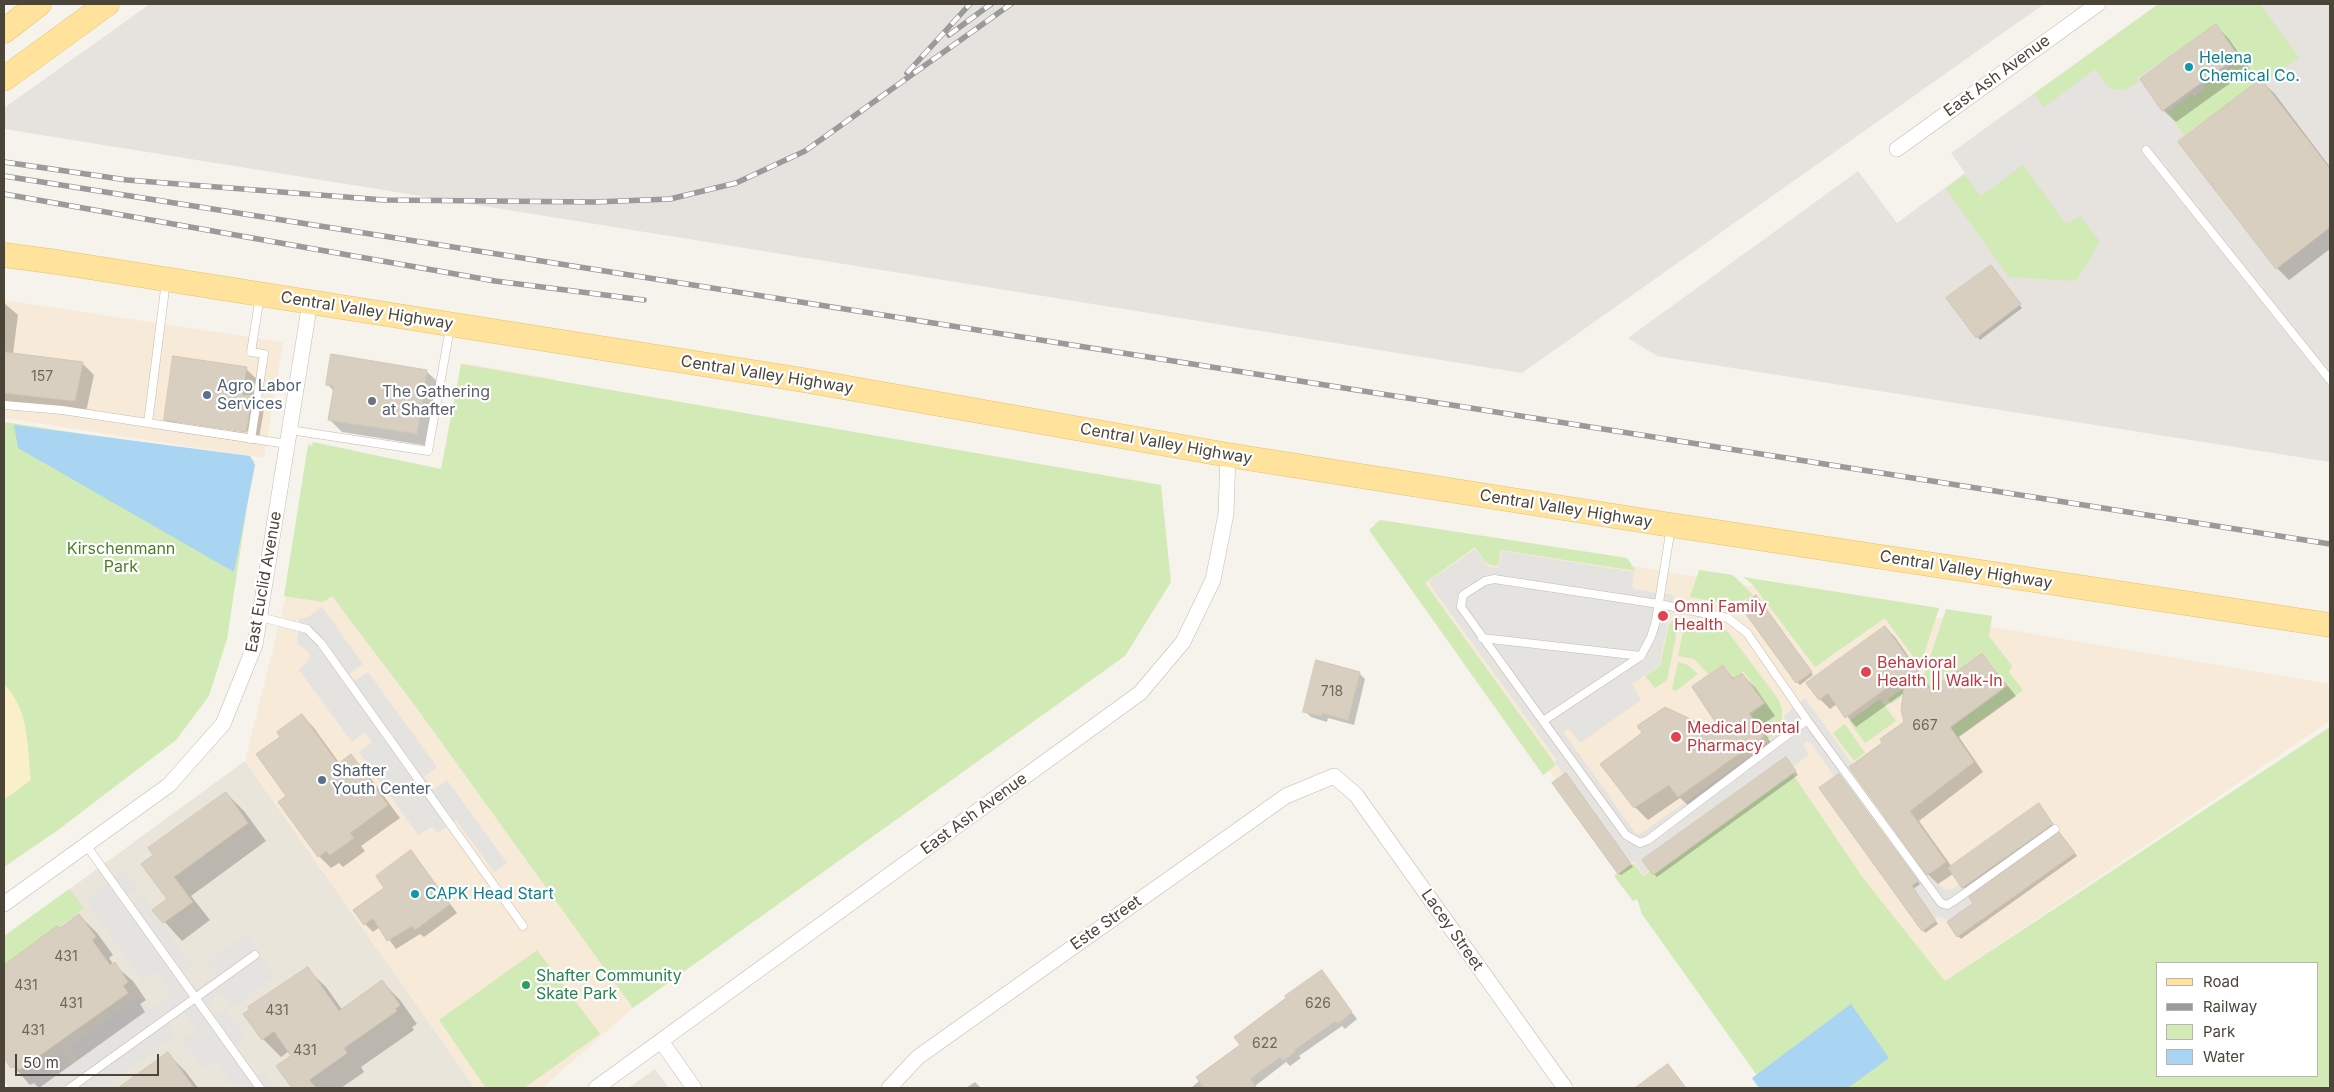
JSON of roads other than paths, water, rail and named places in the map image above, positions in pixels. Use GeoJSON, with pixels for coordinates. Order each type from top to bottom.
{"type":"FeatureCollection","features":[{"type":"Feature","properties":{"kind":"main road"},"geometry":{"type":"LineString","coordinates":[[4,31],[40,4]]}},
{"type":"Feature","properties":{"kind":"main road"},"geometry":{"type":"LineString","coordinates":[[4,79],[108,4]]}},
{"type":"Feature","properties":{"kind":"main road","name":"Central Valley Highway"},"geometry":{"type":"LineString","coordinates":[[4,256],[166,279],[803,380],[1228,455],[1671,526],[2330,626]]}},
{"type":"Feature","properties":{"kind":"street","name":"East Ash Avenue"},"geometry":{"type":"LineString","coordinates":[[1896,148],[2098,4]]}},
{"type":"Feature","properties":{"kind":"street","name":"East Euclid Avenue"},"geometry":{"type":"LineString","coordinates":[[4,904],[169,785],[223,724],[255,645],[310,302]]}},
{"type":"Feature","properties":{"kind":"street","name":"East Ash Avenue"},"geometry":{"type":"LineString","coordinates":[[596,1088],[1140,693],[1182,642],[1213,580],[1226,514],[1228,455]]}},
{"type":"Feature","properties":{"kind":"street","name":"Este Street"},"geometry":{"type":"LineString","coordinates":[[889,1088],[918,1057],[1286,796],[1334,776]]}},
{"type":"Feature","properties":{"kind":"street","name":"Lacey Street"},"geometry":{"type":"LineString","coordinates":[[1334,776],[1356,795],[1565,1088]]}},
{"type":"Feature","properties":{"kind":"street"},"geometry":{"type":"LineString","coordinates":[[661,1041],[694,1088]]}},
{"type":"Feature","properties":{"kind":"lane"},"geometry":{"type":"LineString","coordinates":[[2146,150],[2330,380]]}},
{"type":"Feature","properties":{"kind":"lane"},"geometry":{"type":"LineString","coordinates":[[148,423],[166,279]]}},
{"type":"Feature","properties":{"kind":"lane"},"geometry":{"type":"LineString","coordinates":[[251,439],[264,354],[251,352],[260,294]]}},
{"type":"Feature","properties":{"kind":"lane"},"geometry":{"type":"LineString","coordinates":[[4,405],[62,410],[251,439],[288,437],[428,451],[451,324]]}},
{"type":"Feature","properties":{"kind":"lane"},"geometry":{"type":"LineString","coordinates":[[1543,721],[1641,656],[1651,637],[1659,604],[1671,526]]}},
{"type":"Feature","properties":{"kind":"lane"},"geometry":{"type":"LineString","coordinates":[[1807,720],[1648,840],[1640,843],[1626,835],[1482,638],[1461,607],[1463,595],[1485,581],[1494,579],[1659,604],[1728,618],[1747,633],[1807,720],[1941,903],[1947,905],[1954,901],[2055,829]]}},
{"type":"Feature","properties":{"kind":"lane"},"geometry":{"type":"LineString","coordinates":[[260,618],[307,629],[321,643],[523,926]]}},
{"type":"Feature","properties":{"kind":"lane"},"geometry":{"type":"LineString","coordinates":[[1482,638],[1641,656]]}},
{"type":"Feature","properties":{"kind":"lane"},"geometry":{"type":"LineString","coordinates":[[86,845],[260,1088]]}},
{"type":"Feature","properties":{"kind":"lane"},"geometry":{"type":"LineString","coordinates":[[70,1088],[256,955]]}},
{"type":"Feature","properties":{"kind":"water"},"geometry":{"type":"Polygon","coordinates":[[[14,425],[250,456],[255,465],[234,572],[18,448],[14,425]]]}},
{"type":"Feature","properties":{"kind":"water"},"geometry":{"type":"Polygon","coordinates":[[[1851,1004],[1889,1058],[1848,1088],[1759,1088],[1752,1078],[1851,1004]]]}},
{"type":"Feature","properties":{"kind":"railway"},"geometry":{"type":"LineString","coordinates":[[907,73],[970,4]]}},
{"type":"Feature","properties":{"kind":"railway"},"geometry":{"type":"LineString","coordinates":[[949,35],[991,4]]}},
{"type":"Feature","properties":{"kind":"railway"},"geometry":{"type":"LineString","coordinates":[[4,162],[127,180],[384,200],[595,202],[670,199],[736,183],[805,151],[1011,4]]}},
{"type":"Feature","properties":{"kind":"railway"},"geometry":{"type":"LineString","coordinates":[[4,176],[2330,544]]}},
{"type":"Feature","properties":{"kind":"railway"},"geometry":{"type":"LineString","coordinates":[[4,194],[495,281],[644,300]]}},
{"type":"Feature","properties":{"kind":"place","name":"Helena Chemical Co."},"geometry":{"type":"Point","coordinates":[2189,67]}},
{"type":"Feature","properties":{"kind":"place","name":"Agro Labor Services"},"geometry":{"type":"Point","coordinates":[207,395]}},
{"type":"Feature","properties":{"kind":"place","name":"The Gathering at Shafter"},"geometry":{"type":"Point","coordinates":[372,401]}},
{"type":"Feature","properties":{"kind":"place","name":"Omni Family Health"},"geometry":{"type":"Point","coordinates":[1663,616]}},
{"type":"Feature","properties":{"kind":"place","name":"Behavioral Health || Walk-In"},"geometry":{"type":"Point","coordinates":[1866,672]}},
{"type":"Feature","properties":{"kind":"place","name":"Medical Dental Pharmacy"},"geometry":{"type":"Point","coordinates":[1676,737]}},
{"type":"Feature","properties":{"kind":"place","name":"Shafter Youth Center"},"geometry":{"type":"Point","coordinates":[322,780]}},
{"type":"Feature","properties":{"kind":"place","name":"CAPK Head Start"},"geometry":{"type":"Point","coordinates":[415,894]}},
{"type":"Feature","properties":{"kind":"place","name":"Shafter Community Skate Park"},"geometry":{"type":"Point","coordinates":[526,985]}},
{"type":"Feature","properties":{"kind":"park label","name":"Kirschenmann Park"},"geometry":{"type":"Point","coordinates":[121,558]}}]}
